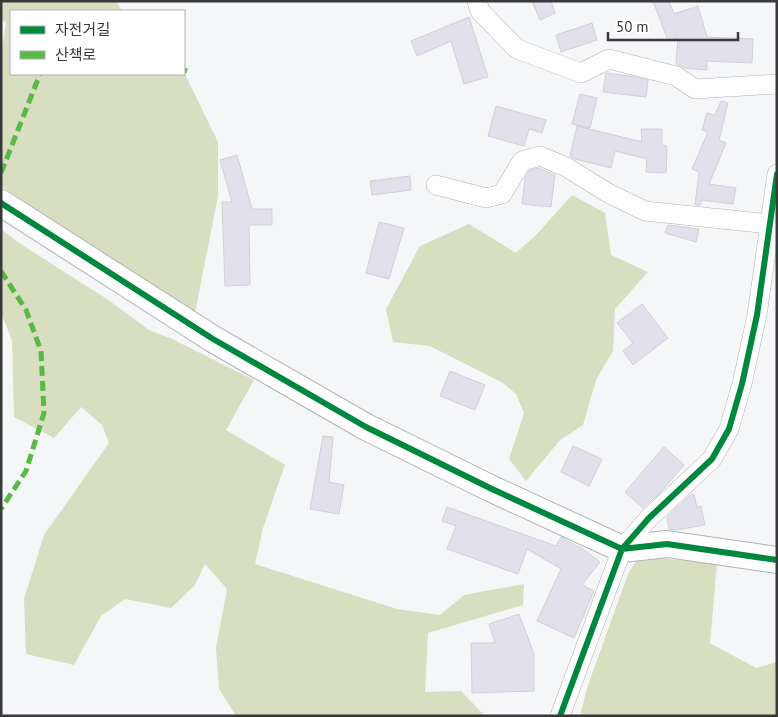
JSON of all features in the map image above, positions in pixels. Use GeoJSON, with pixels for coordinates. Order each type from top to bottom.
{"type":"FeatureCollection","features":[{"type":"Feature","properties":{"kind":"street"},"geometry":{"type":"LineString","coordinates":[[477,1],[480,11],[517,48],[581,73],[609,59],[676,76],[695,89],[777,84]]}},
{"type":"Feature","properties":{"kind":"street"},"geometry":{"type":"LineString","coordinates":[[436,185],[486,198],[502,194],[522,161],[540,156],[566,167],[645,211],[770,224]]}},
{"type":"Feature","properties":{"kind":"street"},"geometry":{"type":"LineString","coordinates":[[560,716],[622,549],[649,518],[712,459],[729,429],[742,384],[757,315],[777,174]]}},
{"type":"Feature","properties":{"kind":"street"},"geometry":{"type":"LineString","coordinates":[[1,203],[213,339],[366,428],[622,549],[668,544],[777,560]]}},
{"type":"Feature","properties":{"kind":"green space"},"geometry":{"type":"Polygon","coordinates":[[[1,1],[116,1],[121,10],[10,10],[10,75],[185,74],[218,142],[218,196],[195,313],[1,186],[1,55],[6,22],[1,19],[1,1]]]}},
{"type":"Feature","properties":{"kind":"green space"},"geometry":{"type":"Polygon","coordinates":[[[572,195],[605,213],[611,255],[648,272],[615,309],[613,351],[596,380],[583,425],[560,440],[526,481],[509,459],[524,413],[516,394],[503,383],[430,346],[393,342],[386,309],[420,246],[469,224],[516,253],[537,234],[572,195]]]}},
{"type":"Feature","properties":{"kind":"green space"},"geometry":{"type":"Polygon","coordinates":[[[1,229],[19,243],[107,299],[149,330],[172,339],[254,380],[226,430],[285,465],[263,528],[255,564],[397,609],[440,615],[464,595],[524,584],[523,605],[428,633],[425,692],[461,691],[485,716],[236,716],[219,689],[216,648],[227,589],[205,564],[195,585],[171,608],[125,599],[101,616],[74,665],[26,654],[24,599],[44,535],[109,443],[102,425],[81,407],[54,438],[14,417],[12,340],[1,313],[1,229]]]}},
{"type":"Feature","properties":{"kind":"green space"},"geometry":{"type":"Polygon","coordinates":[[[639,556],[717,564],[710,643],[756,668],[777,662],[777,716],[580,716],[587,688],[628,574],[639,556]]]}},
{"type":"Feature","properties":{"kind":"building"},"geometry":{"type":"Polygon","coordinates":[[[532,1],[551,1],[555,13],[540,20],[532,1]]]}},
{"type":"Feature","properties":{"kind":"building"},"geometry":{"type":"Polygon","coordinates":[[[653,1],[669,1],[674,14],[698,6],[707,37],[753,39],[752,63],[707,61],[707,70],[685,68],[676,64],[678,38],[668,41],[653,1]]]}},
{"type":"Feature","properties":{"kind":"building"},"geometry":{"type":"Polygon","coordinates":[[[469,17],[488,77],[464,84],[451,41],[417,56],[411,41],[469,17]]]}},
{"type":"Feature","properties":{"kind":"building"},"geometry":{"type":"Polygon","coordinates":[[[592,23],[597,40],[561,52],[556,35],[592,23]]]}},
{"type":"Feature","properties":{"kind":"building"},"geometry":{"type":"Polygon","coordinates":[[[606,73],[648,80],[646,97],[603,92],[606,73]]]}},
{"type":"Feature","properties":{"kind":"building"},"geometry":{"type":"Polygon","coordinates":[[[580,94],[597,98],[590,128],[572,124],[580,94]]]}},
{"type":"Feature","properties":{"kind":"building"},"geometry":{"type":"Polygon","coordinates":[[[721,101],[728,103],[719,140],[726,143],[709,184],[736,188],[733,204],[702,200],[700,205],[695,205],[699,172],[692,169],[708,132],[702,130],[707,113],[715,115],[721,101]]]}},
{"type":"Feature","properties":{"kind":"building"},"geometry":{"type":"Polygon","coordinates":[[[496,106],[546,120],[542,133],[529,129],[524,146],[488,136],[496,106]]]}},
{"type":"Feature","properties":{"kind":"building"},"geometry":{"type":"Polygon","coordinates":[[[577,126],[642,142],[641,129],[662,129],[662,145],[667,146],[666,173],[646,172],[647,159],[615,151],[611,168],[575,159],[570,156],[577,126]]]}},
{"type":"Feature","properties":{"kind":"building"},"geometry":{"type":"Polygon","coordinates":[[[237,155],[252,209],[272,209],[272,225],[249,225],[250,285],[225,286],[222,202],[232,202],[220,160],[237,155]]]}},
{"type":"Feature","properties":{"kind":"building"},"geometry":{"type":"Polygon","coordinates":[[[538,168],[555,175],[551,207],[522,204],[525,178],[529,171],[538,168]]]}},
{"type":"Feature","properties":{"kind":"building"},"geometry":{"type":"Polygon","coordinates":[[[410,176],[411,190],[372,195],[370,181],[410,176]]]}},
{"type":"Feature","properties":{"kind":"building"},"geometry":{"type":"Polygon","coordinates":[[[379,222],[404,228],[389,279],[366,273],[379,222]]]}},
{"type":"Feature","properties":{"kind":"building"},"geometry":{"type":"Polygon","coordinates":[[[668,225],[699,229],[696,242],[665,233],[668,225]]]}},
{"type":"Feature","properties":{"kind":"building"},"geometry":{"type":"Polygon","coordinates":[[[642,304],[668,338],[633,365],[623,351],[633,343],[617,323],[642,304]]]}},
{"type":"Feature","properties":{"kind":"building"},"geometry":{"type":"Polygon","coordinates":[[[450,371],[485,385],[475,410],[440,396],[450,371]]]}},
{"type":"Feature","properties":{"kind":"building"},"geometry":{"type":"Polygon","coordinates":[[[323,436],[333,437],[329,482],[344,485],[339,514],[310,509],[323,436]]]}},
{"type":"Feature","properties":{"kind":"building"},"geometry":{"type":"Polygon","coordinates":[[[573,446],[602,459],[589,486],[561,472],[573,446]]]}},
{"type":"Feature","properties":{"kind":"building"},"geometry":{"type":"Polygon","coordinates":[[[664,447],[684,465],[660,493],[643,508],[625,492],[664,447]]]}},
{"type":"Feature","properties":{"kind":"building"},"geometry":{"type":"Polygon","coordinates":[[[694,494],[697,508],[701,506],[705,525],[676,530],[669,529],[667,517],[690,495],[694,494]]]}},
{"type":"Feature","properties":{"kind":"building"},"geometry":{"type":"Polygon","coordinates":[[[447,507],[556,546],[561,537],[579,546],[600,562],[582,585],[594,591],[574,638],[537,621],[561,569],[527,549],[518,574],[447,549],[456,526],[442,521],[447,507]]]}},
{"type":"Feature","properties":{"kind":"building"},"geometry":{"type":"Polygon","coordinates":[[[519,614],[534,654],[534,691],[472,693],[471,643],[495,643],[489,624],[519,614]]]}},
{"type":"Feature","properties":{"kind":"marked path"},"geometry":{"type":"LineString","coordinates":[[1,173],[40,75]]}},
{"type":"Feature","properties":{"kind":"marked path"},"geometry":{"type":"LineString","coordinates":[[1,271],[26,310],[41,351],[44,413],[26,471],[1,509]]}},
{"type":"Feature","properties":{"kind":"cycle path"},"geometry":{"type":"LineString","coordinates":[[560,716],[622,549],[649,518],[712,459],[729,429],[742,384],[757,315],[777,174]]}},
{"type":"Feature","properties":{"kind":"cycle path"},"geometry":{"type":"LineString","coordinates":[[1,203],[213,339],[366,427],[492,489],[622,549],[667,544],[777,560]]}}]}
